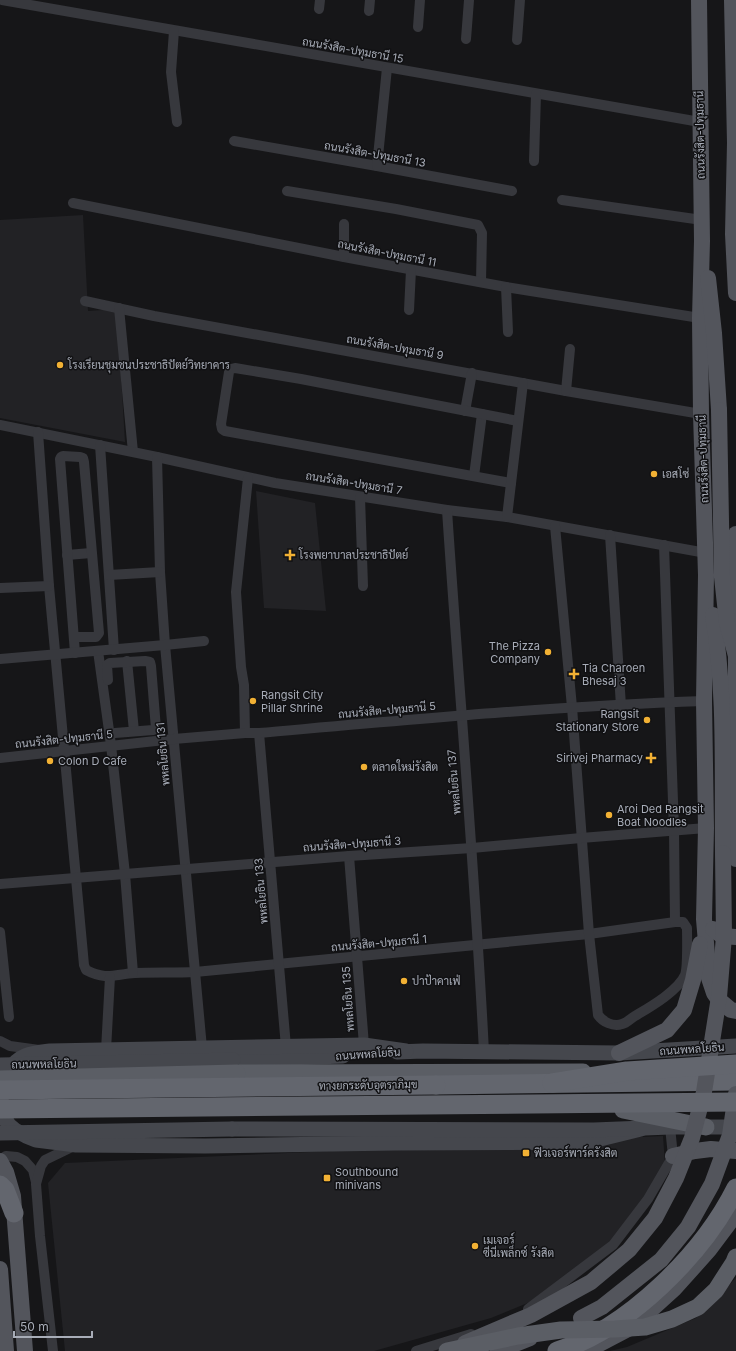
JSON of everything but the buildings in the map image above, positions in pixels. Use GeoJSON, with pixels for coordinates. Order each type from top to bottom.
{"type":"FeatureCollection","features":[{"type":"Feature","properties":{"kind":"highway"},"geometry":{"type":"LineString","coordinates":[[552,1083],[627,1071],[736,1064]]}},
{"type":"Feature","properties":{"kind":"highway","name":"ถนนพหลโยธิน"},"geometry":{"type":"LineString","coordinates":[[0,1079],[235,1066],[736,1071]]}},
{"type":"Feature","properties":{"kind":"highway","name":"ทางยกระดับอุตราภิมุข"},"geometry":{"type":"LineString","coordinates":[[0,1103],[552,1083],[736,1081]]}},
{"type":"Feature","properties":{"kind":"highway","name":"ทางยกระดับอุตราภิมุข"},"geometry":{"type":"LineString","coordinates":[[0,1103],[736,1102]]}},
{"type":"Feature","properties":{"kind":"highway"},"geometry":{"type":"LineString","coordinates":[[0,1103],[234,1121],[623,1110],[736,1109]]}},
{"type":"Feature","properties":{"kind":"highway"},"geometry":{"type":"LineString","coordinates":[[623,1110],[706,1127]]}},
{"type":"Feature","properties":{"kind":"highway"},"geometry":{"type":"LineString","coordinates":[[0,1184],[5,1190],[14,1213]]}},
{"type":"Feature","properties":{"kind":"highway"},"geometry":{"type":"LineString","coordinates":[[557,1351],[574,1346],[614,1324],[648,1297],[678,1268],[709,1232],[736,1188]]}},
{"type":"Feature","properties":{"kind":"highway"},"geometry":{"type":"LineString","coordinates":[[446,1351],[518,1336],[561,1330],[645,1327],[672,1319],[698,1307],[716,1290],[736,1257]]}},
{"type":"Feature","properties":{"kind":"main road","name":"ถนนรังสิต-ปทุมธานี"},"geometry":{"type":"LineString","coordinates":[[699,0],[702,220],[700,318],[701,414],[706,553],[704,701],[706,828],[704,919]]}},
{"type":"Feature","properties":{"kind":"main road"},"geometry":{"type":"LineString","coordinates":[[732,0],[736,143],[736,293]]}},
{"type":"Feature","properties":{"kind":"main road"},"geometry":{"type":"LineString","coordinates":[[702,241],[712,303],[716,360],[722,577],[727,623],[736,649]]}},
{"type":"Feature","properties":{"kind":"main road"},"geometry":{"type":"LineString","coordinates":[[446,1351],[531,1315],[591,1282],[629,1250],[655,1218],[676,1178],[692,1138],[704,1092],[720,997],[730,856],[736,649],[736,534]]}},
{"type":"Feature","properties":{"kind":"main road"},"geometry":{"type":"LineString","coordinates":[[706,575],[716,635],[721,686],[730,856]]}},
{"type":"Feature","properties":{"kind":"main road"},"geometry":{"type":"LineString","coordinates":[[704,919],[717,933],[722,936],[736,937]]}},
{"type":"Feature","properties":{"kind":"main road"},"geometry":{"type":"LineString","coordinates":[[704,919],[709,978],[714,993],[719,1000],[731,1010],[736,1010]]}},
{"type":"Feature","properties":{"kind":"main road"},"geometry":{"type":"LineString","coordinates":[[618,1053],[666,1030],[684,1010],[693,980],[704,919]]}},
{"type":"Feature","properties":{"kind":"main road"},"geometry":{"type":"LineString","coordinates":[[406,1051],[364,1045],[50,1051],[30,1054],[20,1059],[12,1066],[7,1074],[0,1103],[4,1117],[9,1125],[15,1130],[36,1140],[76,1145],[212,1146],[588,1142],[641,1129]]}},
{"type":"Feature","properties":{"kind":"main road","name":"ถนนพหลโยธิน"},"geometry":{"type":"LineString","coordinates":[[0,1065],[235,1066],[406,1051],[618,1053],[736,1046]]}},
{"type":"Feature","properties":{"kind":"main road"},"geometry":{"type":"LineString","coordinates":[[498,1351],[581,1318],[602,1307],[661,1260],[688,1227],[712,1184],[730,1135],[736,1094]]}},
{"type":"Feature","properties":{"kind":"main road"},"geometry":{"type":"LineString","coordinates":[[0,1133],[234,1121],[436,1143]]}},
{"type":"Feature","properties":{"kind":"main road"},"geometry":{"type":"LineString","coordinates":[[310,1130],[641,1129],[670,1127],[736,1127]]}},
{"type":"Feature","properties":{"kind":"main road"},"geometry":{"type":"LineString","coordinates":[[673,1156],[711,1148],[736,1151]]}},
{"type":"Feature","properties":{"kind":"main road"},"geometry":{"type":"LineString","coordinates":[[0,1160],[11,1185],[13,1196],[25,1351]]}},
{"type":"Feature","properties":{"kind":"main road"},"geometry":{"type":"LineString","coordinates":[[586,1351],[632,1327],[675,1288],[709,1250],[736,1214]]}},
{"type":"Feature","properties":{"kind":"main road"},"geometry":{"type":"LineString","coordinates":[[0,1269],[6,1351]]}},
{"type":"Feature","properties":{"kind":"street","name":"ถนนรังสิต-ปทุมธานี 15"},"geometry":{"type":"LineString","coordinates":[[2,0],[700,122]]}},
{"type":"Feature","properties":{"kind":"street"},"geometry":{"type":"LineString","coordinates":[[369,11],[370,0]]}},
{"type":"Feature","properties":{"kind":"street"},"geometry":{"type":"LineString","coordinates":[[418,27],[420,0]]}},
{"type":"Feature","properties":{"kind":"street"},"geometry":{"type":"LineString","coordinates":[[466,39],[469,0]]}},
{"type":"Feature","properties":{"kind":"street"},"geometry":{"type":"LineString","coordinates":[[517,40],[520,0]]}},
{"type":"Feature","properties":{"kind":"street"},"geometry":{"type":"LineString","coordinates":[[174,31],[171,72],[177,122]]}},
{"type":"Feature","properties":{"kind":"street"},"geometry":{"type":"LineString","coordinates":[[377,166],[388,68]]}},
{"type":"Feature","properties":{"kind":"street"},"geometry":{"type":"LineString","coordinates":[[534,161],[536,94]]}},
{"type":"Feature","properties":{"kind":"street","name":"ถนนรังสิต-ปทุมธานี 13"},"geometry":{"type":"LineString","coordinates":[[234,141],[512,191]]}},
{"type":"Feature","properties":{"kind":"street"},"geometry":{"type":"LineString","coordinates":[[287,191],[396,209],[478,225],[482,233],[481,282]]}},
{"type":"Feature","properties":{"kind":"street"},"geometry":{"type":"LineString","coordinates":[[562,200],[702,220]]}},
{"type":"Feature","properties":{"kind":"street","name":"ถนนรังสิต-ปทุมธานี 11"},"geometry":{"type":"LineString","coordinates":[[73,203],[411,270],[506,287],[700,318]]}},
{"type":"Feature","properties":{"kind":"street"},"geometry":{"type":"LineString","coordinates":[[344,224],[344,257]]}},
{"type":"Feature","properties":{"kind":"street"},"geometry":{"type":"LineString","coordinates":[[409,310],[411,270]]}},
{"type":"Feature","properties":{"kind":"street"},"geometry":{"type":"LineString","coordinates":[[506,287],[508,332]]}},
{"type":"Feature","properties":{"kind":"street","name":"ถนนรังสิต-ปทุมธานี 9"},"geometry":{"type":"LineString","coordinates":[[85,301],[162,317],[566,391],[701,414]]}},
{"type":"Feature","properties":{"kind":"street"},"geometry":{"type":"LineString","coordinates":[[119,308],[133,452]]}},
{"type":"Feature","properties":{"kind":"street"},"geometry":{"type":"LineString","coordinates":[[566,391],[570,349]]}},
{"type":"Feature","properties":{"kind":"street"},"geometry":{"type":"LineString","coordinates":[[511,483],[225,431],[222,429],[221,424],[229,372],[231,369],[235,368],[301,379],[518,421]]}},
{"type":"Feature","properties":{"kind":"street"},"geometry":{"type":"LineString","coordinates":[[465,411],[472,373]]}},
{"type":"Feature","properties":{"kind":"street"},"geometry":{"type":"LineString","coordinates":[[507,517],[523,383]]}},
{"type":"Feature","properties":{"kind":"street"},"geometry":{"type":"LineString","coordinates":[[474,476],[482,414]]}},
{"type":"Feature","properties":{"kind":"street","name":"ถนนรังสิต-ปทุมธานี 7"},"geometry":{"type":"LineString","coordinates":[[0,425],[157,457],[248,478],[360,497],[507,517],[706,553]]}},
{"type":"Feature","properties":{"kind":"street"},"geometry":{"type":"LineString","coordinates":[[38,432],[63,751],[76,877]]}},
{"type":"Feature","properties":{"kind":"street"},"geometry":{"type":"LineString","coordinates":[[100,445],[114,650]]}},
{"type":"Feature","properties":{"kind":"street"},"geometry":{"type":"LineString","coordinates":[[74,638],[96,637],[98,633],[83,458],[63,456],[60,459],[67,555],[74,638],[76,653]]}},
{"type":"Feature","properties":{"kind":"street","name":"พหลโยธิน 131"},"geometry":{"type":"LineString","coordinates":[[157,457],[160,572],[165,646],[202,1048]]}},
{"type":"Feature","properties":{"kind":"street"},"geometry":{"type":"LineString","coordinates":[[245,733],[244,685],[241,667],[236,592],[248,478]]}},
{"type":"Feature","properties":{"kind":"street"},"geometry":{"type":"LineString","coordinates":[[360,497],[363,586]]}},
{"type":"Feature","properties":{"kind":"street","name":"พหลโยธิน 137"},"geometry":{"type":"LineString","coordinates":[[447,510],[479,945],[484,1052]]}},
{"type":"Feature","properties":{"kind":"street"},"geometry":{"type":"LineString","coordinates":[[555,526],[572,707],[589,934],[598,1015],[602,1020],[611,1024],[622,1024],[652,1006],[672,990],[681,981],[686,973],[687,928],[683,922],[675,922],[674,830],[668,702],[664,545]]}},
{"type":"Feature","properties":{"kind":"street"},"geometry":{"type":"LineString","coordinates":[[610,535],[621,706]]}},
{"type":"Feature","properties":{"kind":"street"},"geometry":{"type":"LineString","coordinates":[[67,555],[91,553]]}},
{"type":"Feature","properties":{"kind":"street"},"geometry":{"type":"LineString","coordinates":[[109,575],[160,572]]}},
{"type":"Feature","properties":{"kind":"street"},"geometry":{"type":"LineString","coordinates":[[0,588],[49,586]]}},
{"type":"Feature","properties":{"kind":"street"},"geometry":{"type":"LineString","coordinates":[[0,659],[165,646],[204,641]]}},
{"type":"Feature","properties":{"kind":"street"},"geometry":{"type":"LineString","coordinates":[[98,651],[114,745],[133,973]]}},
{"type":"Feature","properties":{"kind":"street"},"geometry":{"type":"LineString","coordinates":[[114,745],[115,733],[107,665],[110,663],[128,661],[150,662],[152,666],[156,729],[115,733]]}},
{"type":"Feature","properties":{"kind":"street"},"geometry":{"type":"LineString","coordinates":[[128,661],[134,731]]}},
{"type":"Feature","properties":{"kind":"street","name":"ถนนรังสิต-ปทุมธานี 5"},"geometry":{"type":"LineString","coordinates":[[0,758],[174,739],[461,715],[572,707],[621,706],[704,701]]}},
{"type":"Feature","properties":{"kind":"street","name":"พหลโยธิน 133"},"geometry":{"type":"LineString","coordinates":[[259,733],[286,1047]]}},
{"type":"Feature","properties":{"kind":"street","name":"ถนนรังสิต-ปทุมธานี 3"},"geometry":{"type":"LineString","coordinates":[[0,884],[270,862],[472,848],[706,828]]}},
{"type":"Feature","properties":{"kind":"street","name":"พหลโยธิน 135"},"geometry":{"type":"LineString","coordinates":[[349,856],[364,1045]]}},
{"type":"Feature","properties":{"kind":"street","name":"ถนนรังสิต-ปทุมธานี 1"},"geometry":{"type":"LineString","coordinates":[[76,877],[84,965],[86,970],[92,973],[110,977],[133,973],[195,972],[357,957],[589,934],[675,922]]}},
{"type":"Feature","properties":{"kind":"street"},"geometry":{"type":"LineString","coordinates":[[0,932],[9,1017]]}},
{"type":"Feature","properties":{"kind":"street"},"geometry":{"type":"LineString","coordinates":[[106,1050],[110,977]]}},
{"type":"Feature","properties":{"kind":"street"},"geometry":{"type":"LineString","coordinates":[[0,1041],[10,1046],[50,1051]]}},
{"type":"Feature","properties":{"kind":"street"},"geometry":{"type":"LineString","coordinates":[[416,1351],[460,1338],[513,1318],[536,1304],[613,1245],[648,1199],[673,1156],[670,1127]]}},
{"type":"Feature","properties":{"kind":"street"},"geometry":{"type":"LineString","coordinates":[[36,1184],[41,1166],[45,1160],[76,1145]]}},
{"type":"Feature","properties":{"kind":"street"},"geometry":{"type":"LineString","coordinates":[[0,1160],[6,1156],[17,1156],[25,1161],[33,1170],[36,1184],[40,1236],[53,1351]]}},
{"type":"Feature","properties":{"kind":"shaded area","name":"โรงเรียนชุมชนประชาธิปัตย์วิทยาคาร"},"geometry":{"type":"Polygon","coordinates":[[[83,215],[88,311],[117,309],[125,442],[0,418],[0,220],[83,215]]]}},
{"type":"Feature","properties":{"kind":"shaded area","name":"โรงพยาบาลประชาธิปัตย์"},"geometry":{"type":"Polygon","coordinates":[[[256,491],[315,503],[326,611],[264,608],[256,491]]]}},
{"type":"Feature","properties":{"kind":"shaded area"},"geometry":{"type":"Polygon","coordinates":[[[663,1136],[665,1164],[646,1200],[609,1245],[535,1300],[491,1318],[374,1351],[65,1351],[48,1183],[65,1163],[663,1136]]]}},
{"type":"Feature","properties":{"kind":"shaded area"},"geometry":{"type":"Polygon","coordinates":[[[736,1278],[736,1351],[610,1351],[627,1347],[696,1318],[736,1278]]]}},
{"type":"Feature","properties":{"kind":"place","name":"โรงเรียนชุมชนประชาธิปัตย์วิทยาคาร"},"geometry":{"type":"Point","coordinates":[60,365]}},
{"type":"Feature","properties":{"kind":"place","name":"เอสโซ่"},"geometry":{"type":"Point","coordinates":[654,474]}},
{"type":"Feature","properties":{"kind":"place","name":"โรงพยาบาลประชาธิปัตย์"},"geometry":{"type":"Point","coordinates":[290,555]}},
{"type":"Feature","properties":{"kind":"place","name":"The Pizza Company"},"geometry":{"type":"Point","coordinates":[548,652]}},
{"type":"Feature","properties":{"kind":"place","name":"Tia Charoen Bhesaj 3"},"geometry":{"type":"Point","coordinates":[574,674]}},
{"type":"Feature","properties":{"kind":"place","name":"Rangsit City Pillar Shrine"},"geometry":{"type":"Point","coordinates":[253,701]}},
{"type":"Feature","properties":{"kind":"place","name":"Rangsit Stationary Store"},"geometry":{"type":"Point","coordinates":[647,720]}},
{"type":"Feature","properties":{"kind":"place","name":"Sirivej Pharmacy"},"geometry":{"type":"Point","coordinates":[651,758]}},
{"type":"Feature","properties":{"kind":"place","name":"Colon D Cafe"},"geometry":{"type":"Point","coordinates":[50,761]}},
{"type":"Feature","properties":{"kind":"place","name":"ตลาดใหม่รังสิต"},"geometry":{"type":"Point","coordinates":[364,767]}},
{"type":"Feature","properties":{"kind":"place","name":"Aroi Ded Rangsit Boat Noodles"},"geometry":{"type":"Point","coordinates":[609,815]}},
{"type":"Feature","properties":{"kind":"place","name":"ปาป้าคาเฟ่"},"geometry":{"type":"Point","coordinates":[404,981]}},
{"type":"Feature","properties":{"kind":"place","name":"ฟิวเจอร์พาร์ครังสิต"},"geometry":{"type":"Point","coordinates":[526,1153]}},
{"type":"Feature","properties":{"kind":"place","name":"Southbound minivans"},"geometry":{"type":"Point","coordinates":[327,1178]}},
{"type":"Feature","properties":{"kind":"place","name":"เมเจอร์ ซีนีเพล็กซ์ รังสิต"},"geometry":{"type":"Point","coordinates":[475,1246]}}]}
